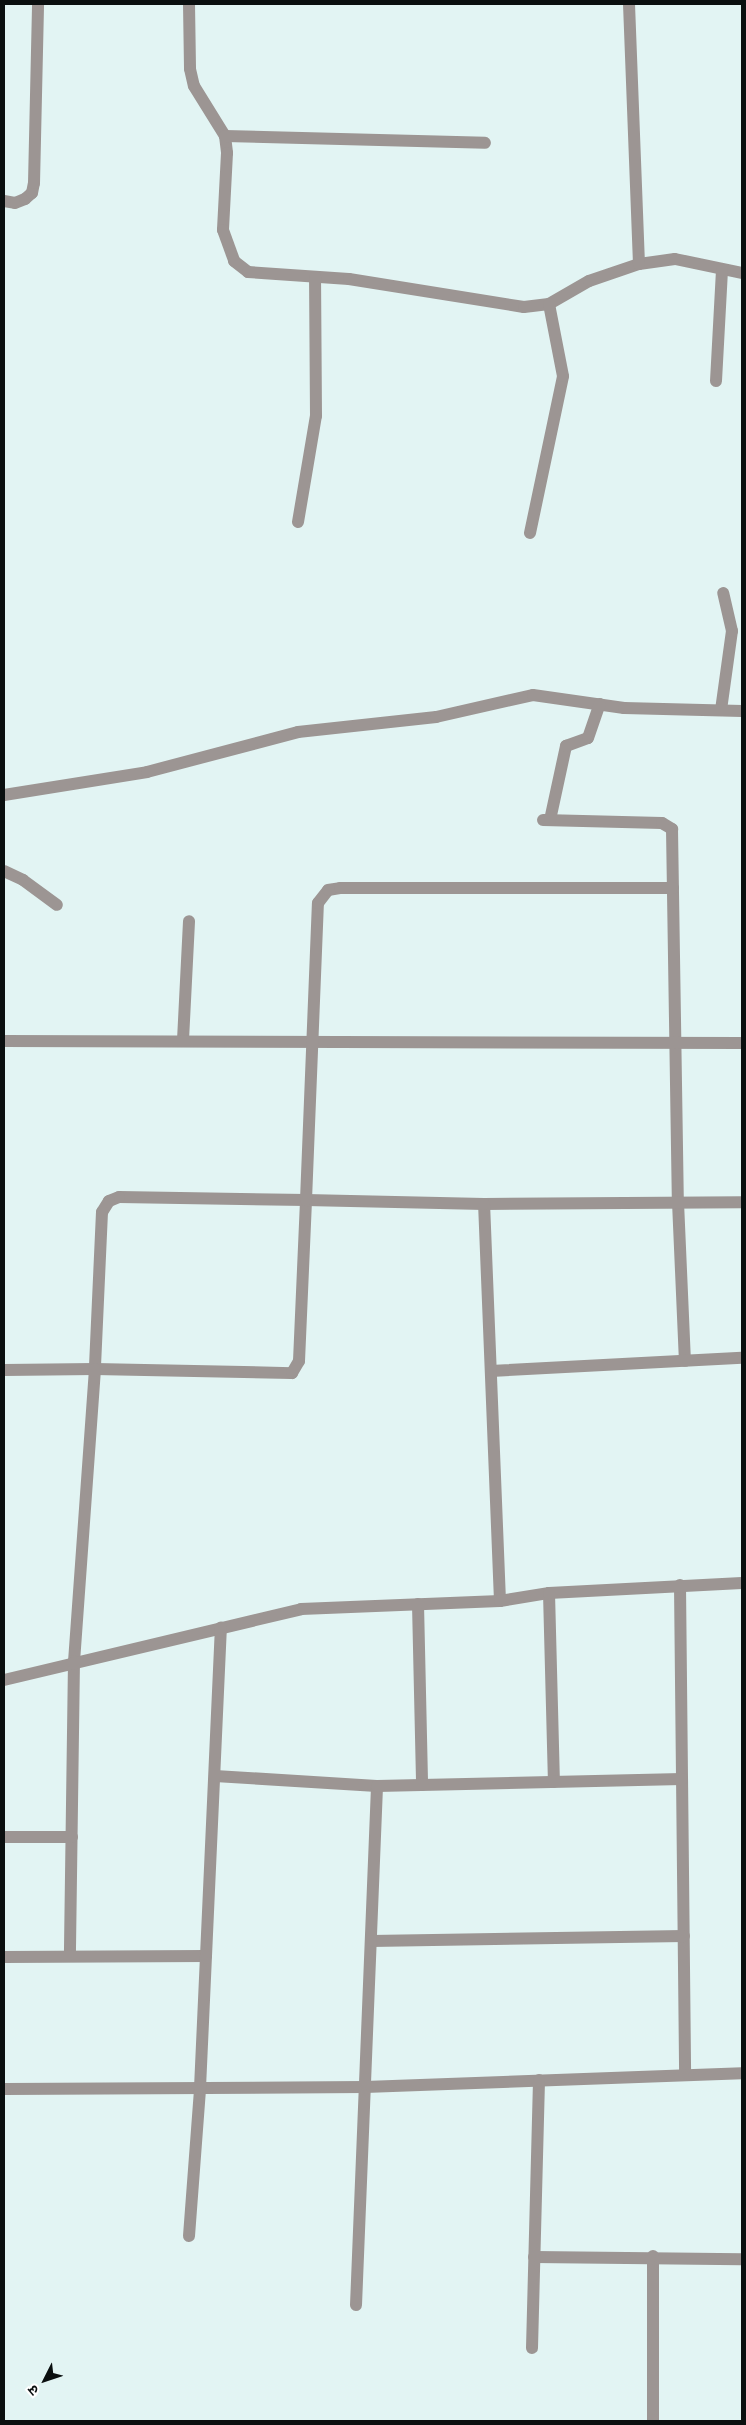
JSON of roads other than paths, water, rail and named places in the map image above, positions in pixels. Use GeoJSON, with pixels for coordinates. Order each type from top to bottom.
{"type":"FeatureCollection","features":[{"type":"Feature","properties":{"kind":"street"},"geometry":{"type":"LineString","coordinates":[[4,201],[15,203],[26,199],[32,193],[34,183],[38,4]]}},
{"type":"Feature","properties":{"kind":"street"},"geometry":{"type":"LineString","coordinates":[[189,4],[190,69],[194,86],[225,136],[227,153],[223,230],[234,261],[248,272],[349,279],[524,307],[549,304],[589,281],[639,264],[674,259],[742,273]]}},
{"type":"Feature","properties":{"kind":"street"},"geometry":{"type":"LineString","coordinates":[[629,4],[639,264]]}},
{"type":"Feature","properties":{"kind":"street"},"geometry":{"type":"LineString","coordinates":[[225,136],[484,143]]}},
{"type":"Feature","properties":{"kind":"street"},"geometry":{"type":"LineString","coordinates":[[716,381],[722,270]]}},
{"type":"Feature","properties":{"kind":"street"},"geometry":{"type":"LineString","coordinates":[[298,522],[316,416],[315,277]]}},
{"type":"Feature","properties":{"kind":"street"},"geometry":{"type":"LineString","coordinates":[[530,533],[562,376],[549,304]]}},
{"type":"Feature","properties":{"kind":"street"},"geometry":{"type":"LineString","coordinates":[[721,710],[737,631],[723,593]]}},
{"type":"Feature","properties":{"kind":"street"},"geometry":{"type":"LineString","coordinates":[[4,795],[156,770],[298,732],[436,717],[533,695],[624,708],[742,711]]}},
{"type":"Feature","properties":{"kind":"street"},"geometry":{"type":"LineString","coordinates":[[600,704],[588,738],[566,746],[546,820],[668,825],[674,838],[673,888],[678,1202],[685,1361]]}},
{"type":"Feature","properties":{"kind":"street"},"geometry":{"type":"LineString","coordinates":[[4,871],[23,880],[57,905]]}},
{"type":"Feature","properties":{"kind":"street"},"geometry":{"type":"LineString","coordinates":[[4,1370],[95,1369],[292,1373],[299,1361],[318,903],[328,890],[673,888]]}},
{"type":"Feature","properties":{"kind":"street"},"geometry":{"type":"LineString","coordinates":[[184,1040],[189,921]]}},
{"type":"Feature","properties":{"kind":"street"},"geometry":{"type":"LineString","coordinates":[[4,1041],[742,1043]]}},
{"type":"Feature","properties":{"kind":"street"},"geometry":{"type":"LineString","coordinates":[[70,1955],[74,1661],[95,1369],[102,1212],[109,1201],[120,1198],[484,1204],[742,1202]]}},
{"type":"Feature","properties":{"kind":"street"},"geometry":{"type":"LineString","coordinates":[[484,1204],[500,1601]]}},
{"type":"Feature","properties":{"kind":"street"},"geometry":{"type":"LineString","coordinates":[[490,1371],[742,1358]]}},
{"type":"Feature","properties":{"kind":"street"},"geometry":{"type":"LineString","coordinates":[[4,1680],[74,1661],[300,1609],[500,1601],[550,1593],[742,1583]]}},
{"type":"Feature","properties":{"kind":"street"},"geometry":{"type":"LineString","coordinates":[[680,1585],[686,2075]]}},
{"type":"Feature","properties":{"kind":"street"},"geometry":{"type":"LineString","coordinates":[[550,1593],[554,1782]]}},
{"type":"Feature","properties":{"kind":"street"},"geometry":{"type":"LineString","coordinates":[[418,1604],[422,1785]]}},
{"type":"Feature","properties":{"kind":"street"},"geometry":{"type":"LineString","coordinates":[[189,2236],[200,2088],[221,1627]]}},
{"type":"Feature","properties":{"kind":"street"},"geometry":{"type":"LineString","coordinates":[[215,1776],[377,1786],[682,1779]]}},
{"type":"Feature","properties":{"kind":"street"},"geometry":{"type":"LineString","coordinates":[[356,2305],[377,1786]]}},
{"type":"Feature","properties":{"kind":"street"},"geometry":{"type":"LineString","coordinates":[[4,1836],[72,1836]]}},
{"type":"Feature","properties":{"kind":"street"},"geometry":{"type":"LineString","coordinates":[[371,1941],[684,1936]]}},
{"type":"Feature","properties":{"kind":"street"},"geometry":{"type":"LineString","coordinates":[[4,1957],[70,1955],[206,1956]]}},
{"type":"Feature","properties":{"kind":"street"},"geometry":{"type":"LineString","coordinates":[[4,2088],[365,2087],[742,2072]]}},
{"type":"Feature","properties":{"kind":"street"},"geometry":{"type":"LineString","coordinates":[[532,2348],[539,2080]]}},
{"type":"Feature","properties":{"kind":"street"},"geometry":{"type":"LineString","coordinates":[[534,2257],[653,2256],[742,2258]]}},
{"type":"Feature","properties":{"kind":"street"},"geometry":{"type":"LineString","coordinates":[[653,2256],[653,2421]]}}]}
